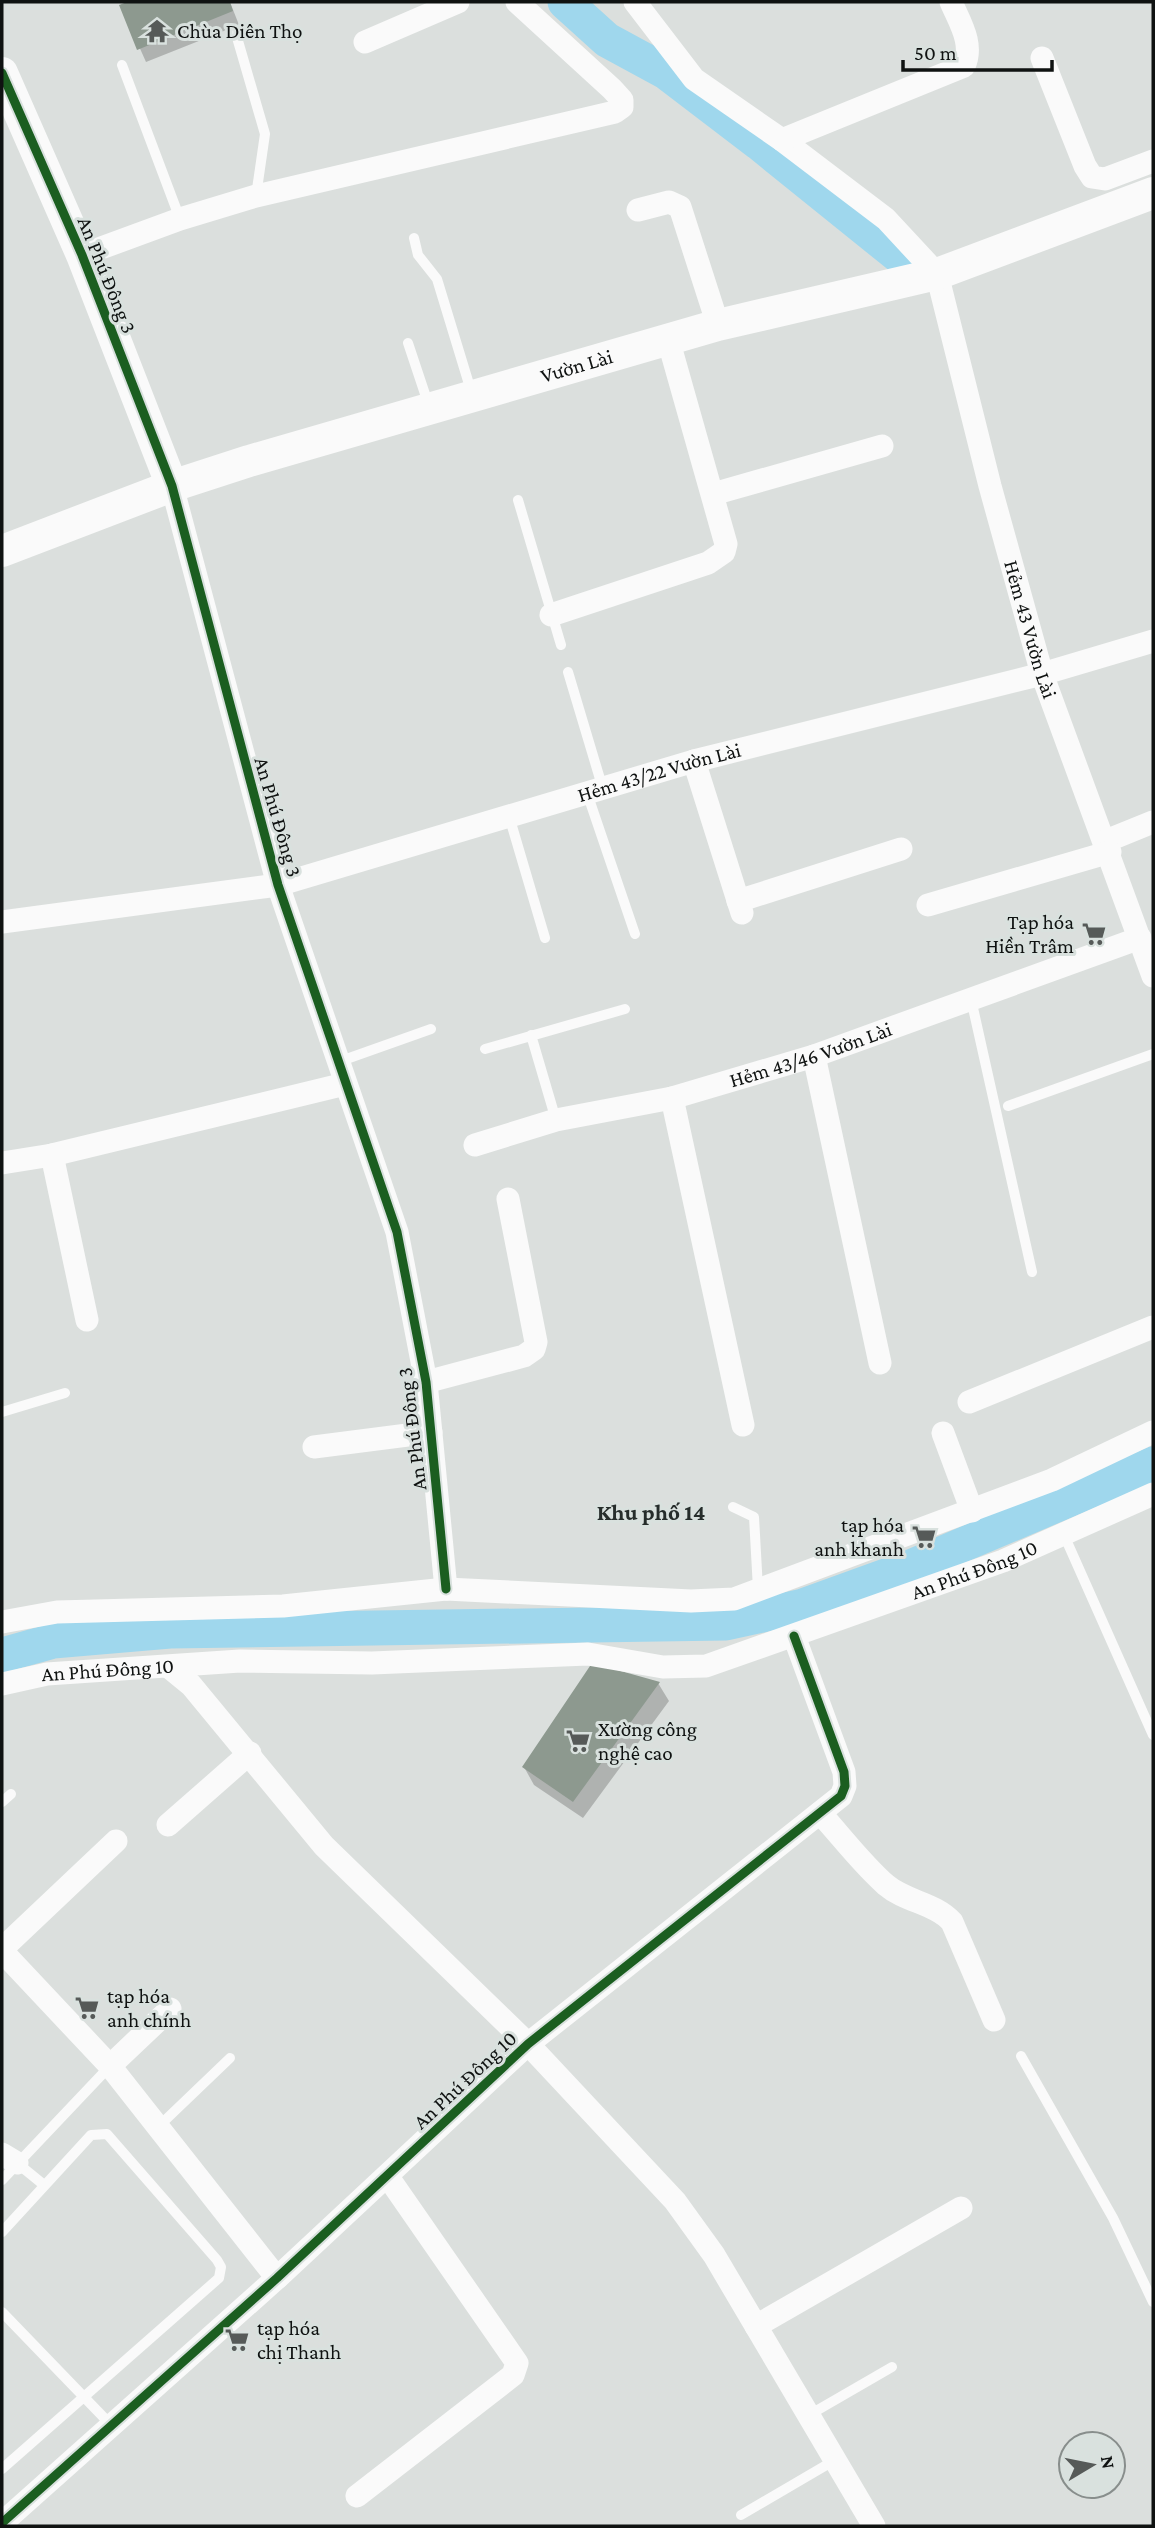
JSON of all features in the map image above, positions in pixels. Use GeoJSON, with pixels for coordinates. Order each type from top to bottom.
{"type":"FeatureCollection","features":[{"type":"Feature","properties":{"kind":"main road","name":"An Phú Đông 3"},"geometry":{"type":"LineString","coordinates":[[2,73],[82,255],[172,486]]}},
{"type":"Feature","properties":{"kind":"main road","name":"Vườn Lài"},"geometry":{"type":"LineString","coordinates":[[2,551],[172,486],[430,408],[718,325],[937,274],[1153,193]]}},
{"type":"Feature","properties":{"kind":"street"},"geometry":{"type":"LineString","coordinates":[[365,42],[458,2]]}},
{"type":"Feature","properties":{"kind":"street"},"geometry":{"type":"LineString","coordinates":[[82,255],[180,219],[256,196],[615,112],[622,107],[622,100],[612,89],[517,2]]}},
{"type":"Feature","properties":{"kind":"street"},"geometry":{"type":"LineString","coordinates":[[635,2],[694,79],[782,140],[886,219],[937,274]]}},
{"type":"Feature","properties":{"kind":"street"},"geometry":{"type":"LineString","coordinates":[[782,140],[964,66],[969,55],[968,41],[951,2]]}},
{"type":"Feature","properties":{"kind":"street"},"geometry":{"type":"LineString","coordinates":[[1042,58],[1085,166],[1092,177],[1105,179],[1153,161]]}},
{"type":"Feature","properties":{"kind":"street"},"geometry":{"type":"LineString","coordinates":[[639,210],[669,202],[680,207],[718,325]]}},
{"type":"Feature","properties":{"kind":"street","name":"Hẻm 43 Vườn Lài"},"geometry":{"type":"LineString","coordinates":[[937,274],[990,486],[1042,674],[1108,846],[1153,976]]}},
{"type":"Feature","properties":{"kind":"street"},"geometry":{"type":"LineString","coordinates":[[551,615],[719,557],[726,544],[668,339]]}},
{"type":"Feature","properties":{"kind":"street"},"geometry":{"type":"LineString","coordinates":[[713,494],[882,446]]}},
{"type":"Feature","properties":{"kind":"street","name":"An Phú Đông 3"},"geometry":{"type":"LineString","coordinates":[[172,486],[278,885],[397,1232],[426,1382],[446,1589]]}},
{"type":"Feature","properties":{"kind":"street","name":"Hẻm 43/22 Vườn Lài"},"geometry":{"type":"LineString","coordinates":[[2,922],[278,885],[694,761],[1042,674],[1153,641]]}},
{"type":"Feature","properties":{"kind":"street"},"geometry":{"type":"LineString","coordinates":[[694,761],[740,907],[901,849]]}},
{"type":"Feature","properties":{"kind":"street"},"geometry":{"type":"LineString","coordinates":[[928,905],[1108,846],[1153,822]]}},
{"type":"Feature","properties":{"kind":"street","name":"Hẻm 43/46 Vườn Lài"},"geometry":{"type":"LineString","coordinates":[[475,1145],[556,1120],[672,1098],[814,1056],[1140,938]]}},
{"type":"Feature","properties":{"kind":"street"},"geometry":{"type":"LineString","coordinates":[[814,1056],[880,1363]]}},
{"type":"Feature","properties":{"kind":"street"},"geometry":{"type":"LineString","coordinates":[[2,1163],[52,1155],[345,1084]]}},
{"type":"Feature","properties":{"kind":"street"},"geometry":{"type":"LineString","coordinates":[[672,1098],[743,1424]]}},
{"type":"Feature","properties":{"kind":"street"},"geometry":{"type":"LineString","coordinates":[[52,1155],[88,1320]]}},
{"type":"Feature","properties":{"kind":"street"},"geometry":{"type":"LineString","coordinates":[[426,1382],[524,1356],[534,1349],[536,1342],[508,1199]]}},
{"type":"Feature","properties":{"kind":"street"},"geometry":{"type":"LineString","coordinates":[[969,1402],[1153,1327]]}},
{"type":"Feature","properties":{"kind":"street"},"geometry":{"type":"LineString","coordinates":[[314,1447],[431,1432]]}},
{"type":"Feature","properties":{"kind":"street"},"geometry":{"type":"LineString","coordinates":[[2,1622],[57,1612],[283,1606],[446,1589],[691,1601],[734,1599],[758,1592],[806,1569],[1052,1480],[1153,1432]]}},
{"type":"Feature","properties":{"kind":"street"},"geometry":{"type":"LineString","coordinates":[[943,1433],[972,1511]]}},
{"type":"Feature","properties":{"kind":"street","name":"An Phú Đông 10"},"geometry":{"type":"LineString","coordinates":[[2,1684],[47,1674],[240,1661],[372,1663],[588,1654],[663,1667],[706,1666],[1003,1561],[1153,1494]]}},
{"type":"Feature","properties":{"kind":"street","name":"An Phú Đông 10"},"geometry":{"type":"LineString","coordinates":[[2,2523],[277,2278],[528,2044],[841,1796],[845,1786],[844,1772],[794,1636]]}},
{"type":"Feature","properties":{"kind":"street"},"geometry":{"type":"LineString","coordinates":[[169,1667],[191,1685],[250,1753],[324,1846],[528,2044],[675,2201],[714,2255],[874,2526]]}},
{"type":"Feature","properties":{"kind":"street"},"geometry":{"type":"LineString","coordinates":[[169,1825],[250,1753]]}},
{"type":"Feature","properties":{"kind":"street"},"geometry":{"type":"LineString","coordinates":[[820,1813],[887,1886],[910,1900],[943,1912],[952,1922],[994,2020]]}},
{"type":"Feature","properties":{"kind":"street"},"geometry":{"type":"LineString","coordinates":[[116,1841],[2,1950],[110,2066],[277,2278]]}},
{"type":"Feature","properties":{"kind":"street"},"geometry":{"type":"LineString","coordinates":[[110,2066],[170,2009]]}},
{"type":"Feature","properties":{"kind":"street"},"geometry":{"type":"LineString","coordinates":[[357,2496],[513,2375],[517,2363],[387,2177]]}},
{"type":"Feature","properties":{"kind":"street"},"geometry":{"type":"LineString","coordinates":[[756,2326],[961,2208]]}},
{"type":"Feature","properties":{"kind":"lane"},"geometry":{"type":"LineString","coordinates":[[236,34],[265,134],[256,196]]}},
{"type":"Feature","properties":{"kind":"lane"},"geometry":{"type":"LineString","coordinates":[[122,65],[180,219]]}},
{"type":"Feature","properties":{"kind":"lane"},"geometry":{"type":"LineString","coordinates":[[414,238],[418,255],[437,279],[472,396]]}},
{"type":"Feature","properties":{"kind":"lane"},"geometry":{"type":"LineString","coordinates":[[408,344],[430,408]]}},
{"type":"Feature","properties":{"kind":"lane"},"geometry":{"type":"LineString","coordinates":[[518,500],[561,645]]}},
{"type":"Feature","properties":{"kind":"lane"},"geometry":{"type":"LineString","coordinates":[[568,672],[595,791],[635,934]]}},
{"type":"Feature","properties":{"kind":"lane"},"geometry":{"type":"LineString","coordinates":[[509,816],[545,938]]}},
{"type":"Feature","properties":{"kind":"lane"},"geometry":{"type":"LineString","coordinates":[[971,999],[1032,1272]]}},
{"type":"Feature","properties":{"kind":"lane"},"geometry":{"type":"LineString","coordinates":[[485,1049],[625,1009]]}},
{"type":"Feature","properties":{"kind":"lane"},"geometry":{"type":"LineString","coordinates":[[338,1062],[430,1029]]}},
{"type":"Feature","properties":{"kind":"lane"},"geometry":{"type":"LineString","coordinates":[[531,1035],[556,1120]]}},
{"type":"Feature","properties":{"kind":"lane"},"geometry":{"type":"LineString","coordinates":[[1008,1106],[1153,1054]]}},
{"type":"Feature","properties":{"kind":"lane"},"geometry":{"type":"LineString","coordinates":[[2,1412],[65,1393]]}},
{"type":"Feature","properties":{"kind":"lane"},"geometry":{"type":"LineString","coordinates":[[733,1507],[754,1517],[758,1592]]}},
{"type":"Feature","properties":{"kind":"lane"},"geometry":{"type":"LineString","coordinates":[[1064,1535],[1153,1735]]}},
{"type":"Feature","properties":{"kind":"lane"},"geometry":{"type":"LineString","coordinates":[[2,1802],[11,1794]]}},
{"type":"Feature","properties":{"kind":"lane"},"geometry":{"type":"LineString","coordinates":[[1021,2056],[1113,2218],[1153,2302]]}},
{"type":"Feature","properties":{"kind":"lane"},"geometry":{"type":"LineString","coordinates":[[158,2127],[230,2058]]}},
{"type":"Feature","properties":{"kind":"lane"},"geometry":{"type":"LineString","coordinates":[[44,2185],[7,2166],[110,2066]]}},
{"type":"Feature","properties":{"kind":"lane"},"geometry":{"type":"LineString","coordinates":[[2,2232],[91,2135],[107,2134],[221,2267],[219,2278],[2,2469]]}},
{"type":"Feature","properties":{"kind":"lane"},"geometry":{"type":"LineString","coordinates":[[2,2312],[111,2425]]}},
{"type":"Feature","properties":{"kind":"lane"},"geometry":{"type":"LineString","coordinates":[[809,2415],[892,2367]]}},
{"type":"Feature","properties":{"kind":"lane"},"geometry":{"type":"LineString","coordinates":[[741,2515],[835,2460]]}},
{"type":"Feature","properties":{"kind":"building","name":"Chùa Diên Thọ"},"geometry":{"type":"Polygon","coordinates":[[[127,2],[230,2],[233,11],[137,50],[119,5],[127,2]]]}},
{"type":"Feature","properties":{"kind":"building","name":"Xường công nghệ cao"},"geometry":{"type":"Polygon","coordinates":[[[592,1663],[660,1682],[573,1802],[522,1767],[592,1663]]]}},
{"type":"Feature","properties":{"kind":"waterway"},"geometry":{"type":"LineString","coordinates":[[565,2],[607,40],[666,72],[904,260]]}},
{"type":"Feature","properties":{"kind":"waterway"},"geometry":{"type":"LineString","coordinates":[[2,1655],[53,1641],[170,1631],[726,1623],[803,1606],[908,1568],[1153,1464]]}},
{"type":"Feature","properties":{"kind":"cycle path"},"geometry":{"type":"LineString","coordinates":[[2,73],[82,255],[172,486],[278,885],[397,1232],[426,1382],[446,1589]]}},
{"type":"Feature","properties":{"kind":"cycle path"},"geometry":{"type":"LineString","coordinates":[[2,2523],[277,2278],[528,2044],[841,1796],[845,1786],[844,1772],[794,1636]]}},
{"type":"Feature","properties":{"kind":"place","name":"Chùa Diên Thọ"},"geometry":{"type":"Point","coordinates":[157,31]}},
{"type":"Feature","properties":{"kind":"place","name":"Tạp hóa Hiền Trâm"},"geometry":{"type":"Point","coordinates":[1094,934]}},
{"type":"Feature","properties":{"kind":"place","name":"tạp hóa anh khanh"},"geometry":{"type":"Point","coordinates":[924,1537]}},
{"type":"Feature","properties":{"kind":"place","name":"Xường công nghệ cao"},"geometry":{"type":"Point","coordinates":[578,1741]}},
{"type":"Feature","properties":{"kind":"place","name":"tạp hóa anh chính"},"geometry":{"type":"Point","coordinates":[87,2008]}},
{"type":"Feature","properties":{"kind":"place","name":"tạp hóa chị Thanh"},"geometry":{"type":"Point","coordinates":[237,2340]}},
{"type":"Feature","properties":{"kind":"district","name":"Khu phố 14"},"geometry":{"type":"Point","coordinates":[651,1512]}}]}
